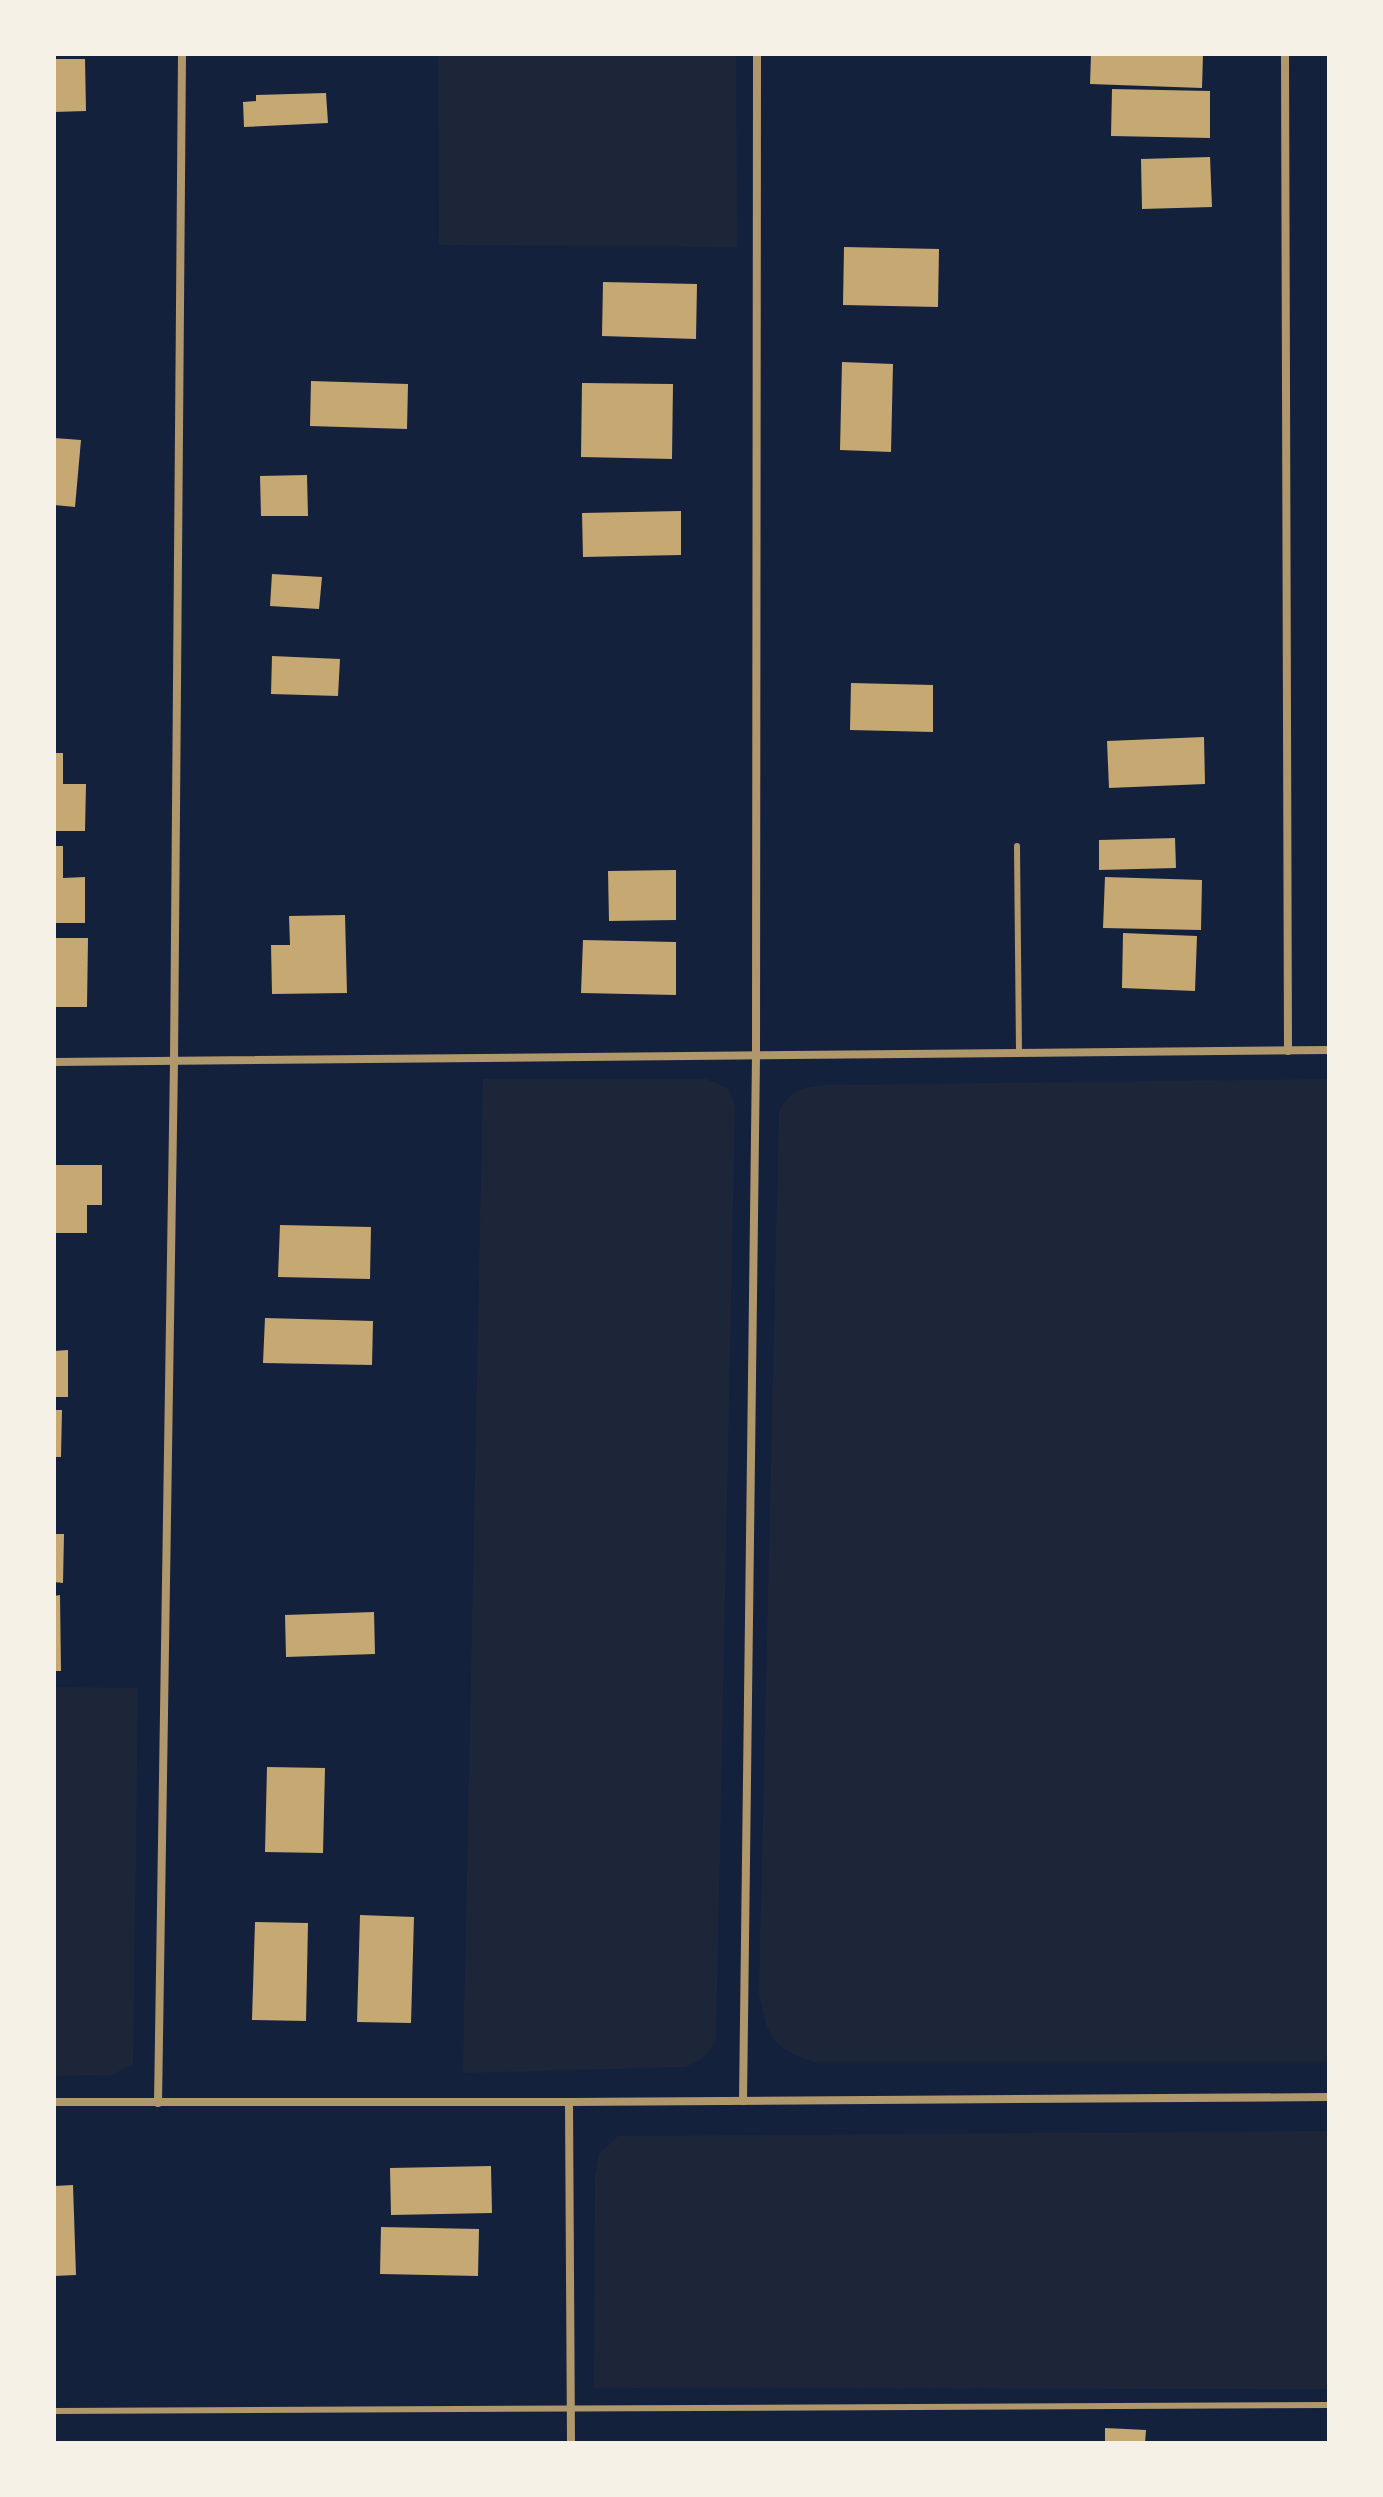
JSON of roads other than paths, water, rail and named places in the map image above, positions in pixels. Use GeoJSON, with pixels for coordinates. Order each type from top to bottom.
{"type":"FeatureCollection","features":[{"type":"Feature","properties":{"kind":"street"},"geometry":{"type":"LineString","coordinates":[[158,2103],[174,1062],[182,54]]}},
{"type":"Feature","properties":{"kind":"street"},"geometry":{"type":"LineString","coordinates":[[743,2101],[756,1056],[757,54]]}},
{"type":"Feature","properties":{"kind":"street"},"geometry":{"type":"LineString","coordinates":[[1285,54],[1288,1051]]}},
{"type":"Feature","properties":{"kind":"street"},"geometry":{"type":"LineString","coordinates":[[54,1062],[1329,1050]]}},
{"type":"Feature","properties":{"kind":"street"},"geometry":{"type":"LineString","coordinates":[[54,2102],[1329,2097]]}},
{"type":"Feature","properties":{"kind":"street"},"geometry":{"type":"LineString","coordinates":[[569,2102],[571,2443]]}},
{"type":"Feature","properties":{"kind":"lane"},"geometry":{"type":"LineString","coordinates":[[1017,846],[1019,1053]]}},
{"type":"Feature","properties":{"kind":"lane"},"geometry":{"type":"LineString","coordinates":[[54,2411],[1329,2405]]}}]}
